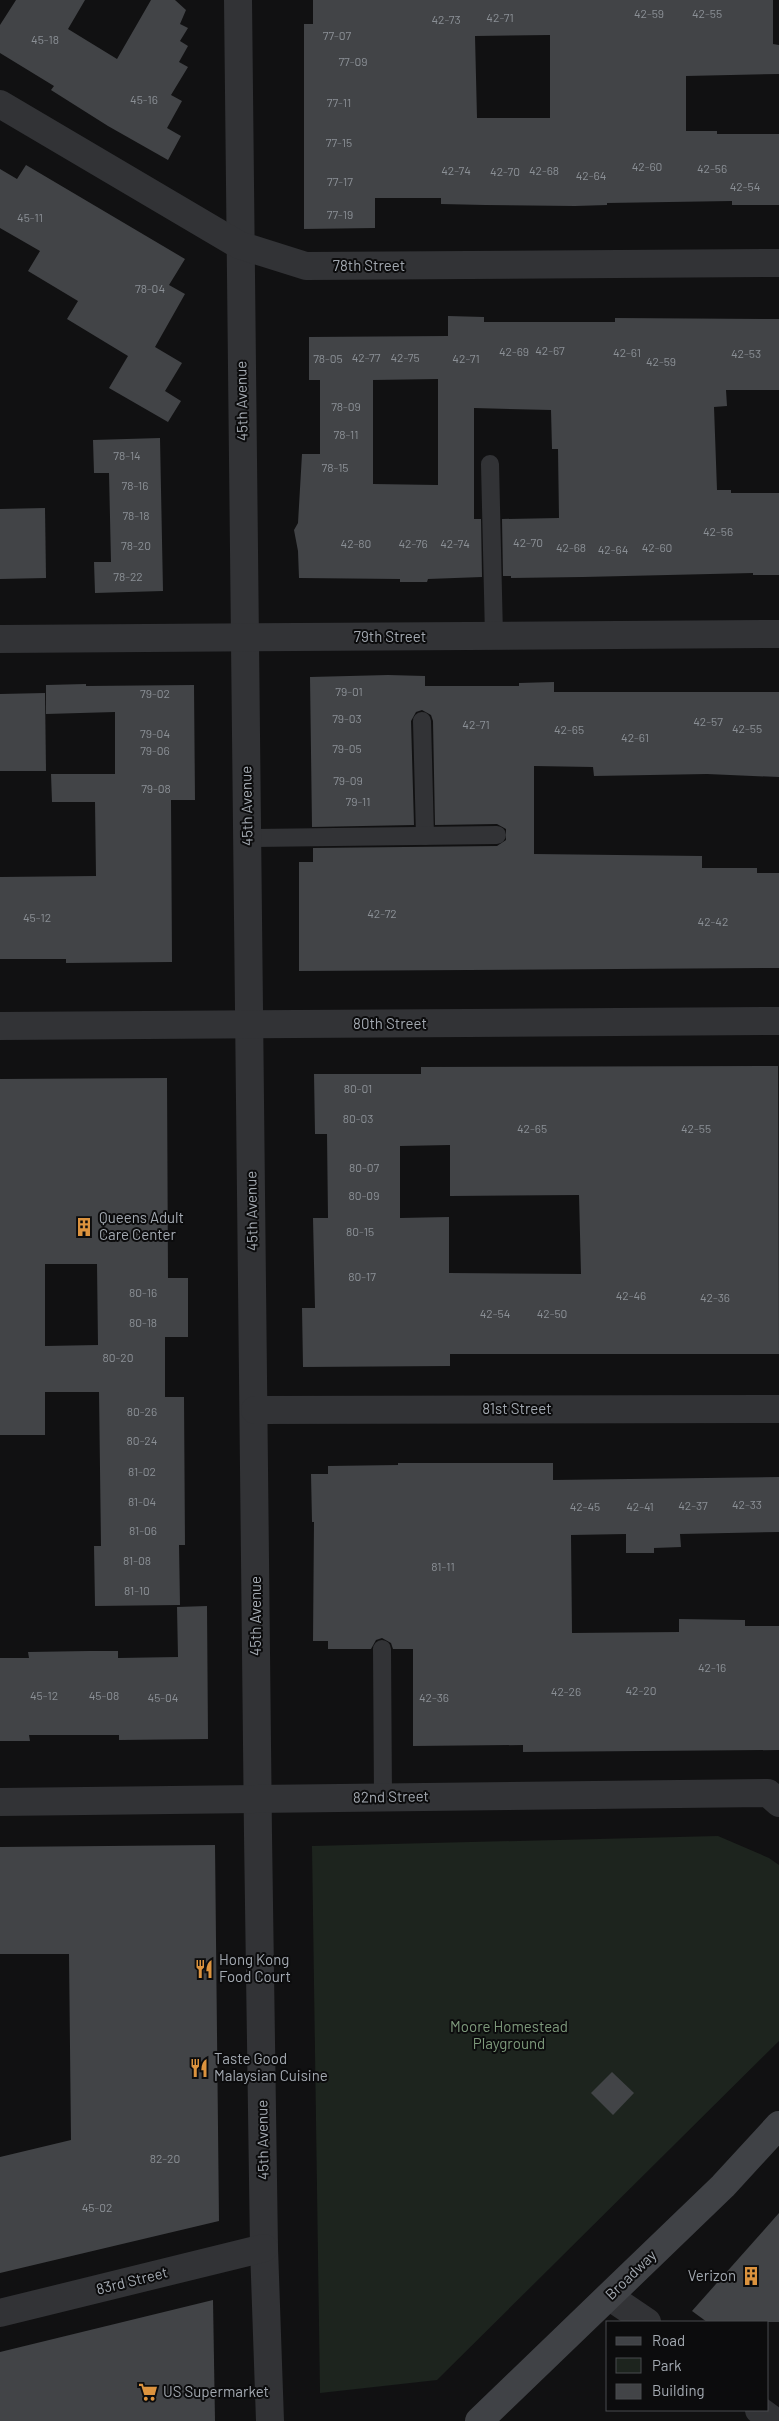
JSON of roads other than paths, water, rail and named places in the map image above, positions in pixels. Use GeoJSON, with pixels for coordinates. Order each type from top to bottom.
{"type":"FeatureCollection","features":[{"type":"Feature","properties":{"kind":"main road","name":"Broadway"},"geometry":{"type":"LineString","coordinates":[[479,2421],[610,2297],[739,2169],[779,2125]]}},
{"type":"Feature","properties":{"kind":"street","name":"45th Avenue"},"geometry":{"type":"LineString","coordinates":[[238,0],[239,245],[255,1410],[258,1799],[264,2248],[270,2421]]}},
{"type":"Feature","properties":{"kind":"street","name":"78th Street"},"geometry":{"type":"LineString","coordinates":[[0,104],[239,245],[306,266],[779,263]]}},
{"type":"Feature","properties":{"kind":"street","name":"79th Street"},"geometry":{"type":"LineString","coordinates":[[0,639],[779,634]]}},
{"type":"Feature","properties":{"kind":"street","name":"80th Street"},"geometry":{"type":"LineString","coordinates":[[0,1026],[779,1021]]}},
{"type":"Feature","properties":{"kind":"street","name":"81st Street"},"geometry":{"type":"LineString","coordinates":[[255,1410],[779,1408]]}},
{"type":"Feature","properties":{"kind":"street","name":"82nd Street"},"geometry":{"type":"LineString","coordinates":[[0,1802],[768,1794],[779,1803]]}},
{"type":"Feature","properties":{"kind":"street","name":"83rd Street"},"geometry":{"type":"LineString","coordinates":[[0,2313],[264,2248]]}},
{"type":"Feature","properties":{"kind":"street"},"geometry":{"type":"LineString","coordinates":[[610,2297],[646,2321]]}},
{"type":"Feature","properties":{"kind":"street"},"geometry":{"type":"LineString","coordinates":[[760,2411],[774,2421]]}},
{"type":"Feature","properties":{"kind":"lane"},"geometry":{"type":"LineString","coordinates":[[490,464],[494,636]]}},
{"type":"Feature","properties":{"kind":"lane"},"geometry":{"type":"LineString","coordinates":[[422,721],[425,836]]}},
{"type":"Feature","properties":{"kind":"lane"},"geometry":{"type":"LineString","coordinates":[[248,838],[496,835]]}},
{"type":"Feature","properties":{"kind":"lane"},"geometry":{"type":"LineString","coordinates":[[382,1649],[383,1797]]}},
{"type":"Feature","properties":{"kind":"place","name":"Queens Adult Care Center"},"geometry":{"type":"Point","coordinates":[84,1227]}},
{"type":"Feature","properties":{"kind":"place","name":"Hong Kong Food Court"},"geometry":{"type":"Point","coordinates":[204,1969]}},
{"type":"Feature","properties":{"kind":"place","name":"Taste Good Malaysian Cuisine"},"geometry":{"type":"Point","coordinates":[199,2068]}},
{"type":"Feature","properties":{"kind":"place","name":"Verizon"},"geometry":{"type":"Point","coordinates":[751,2276]}},
{"type":"Feature","properties":{"kind":"place","name":"US Supermarket"},"geometry":{"type":"Point","coordinates":[148,2392]}},
{"type":"Feature","properties":{"kind":"park label","name":"Moore Homestead Playground"},"geometry":{"type":"Point","coordinates":[509,2036]}}]}
